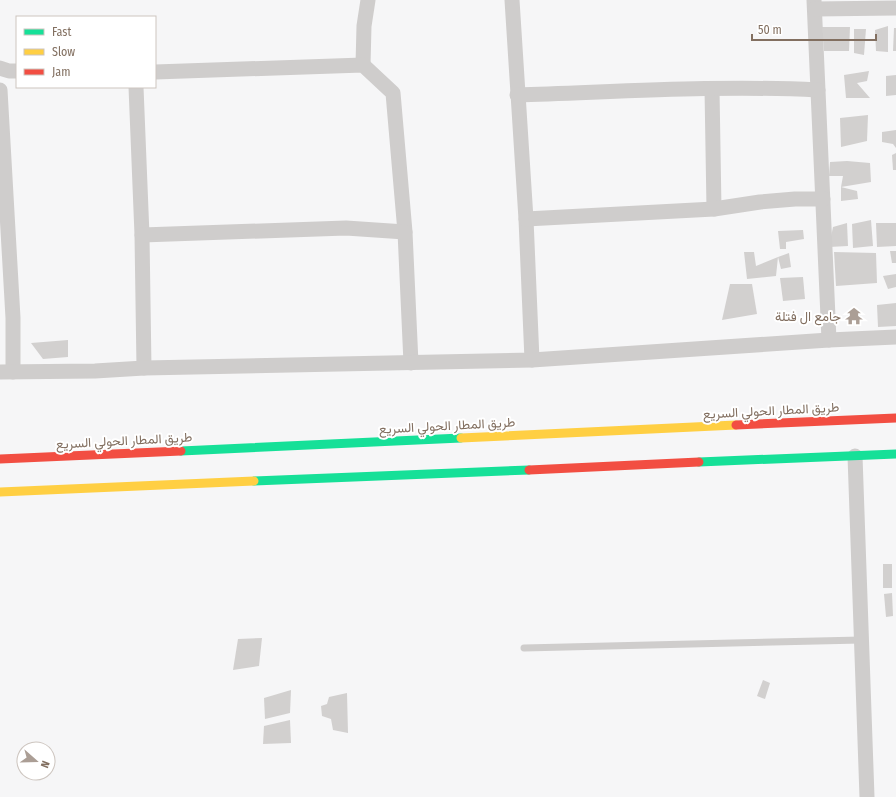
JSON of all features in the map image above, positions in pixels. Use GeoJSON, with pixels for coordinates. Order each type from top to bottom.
{"type":"FeatureCollection","features":[{"type":"Feature","properties":{"kind":"highway","name":"طريق المطار الحولي السريع"},"geometry":{"type":"LineString","coordinates":[[0,459],[896,418]]}},
{"type":"Feature","properties":{"kind":"highway"},"geometry":{"type":"LineString","coordinates":[[0,492],[896,454]]}},
{"type":"Feature","properties":{"kind":"street"},"geometry":{"type":"LineString","coordinates":[[363,65],[364,26],[368,0]]}},
{"type":"Feature","properties":{"kind":"street"},"geometry":{"type":"LineString","coordinates":[[512,0],[526,219],[532,360]]}},
{"type":"Feature","properties":{"kind":"street"},"geometry":{"type":"LineString","coordinates":[[829,340],[814,5],[896,8]]}},
{"type":"Feature","properties":{"kind":"street"},"geometry":{"type":"LineString","coordinates":[[156,72],[363,65],[393,93],[405,232],[411,363]]}},
{"type":"Feature","properties":{"kind":"street"},"geometry":{"type":"LineString","coordinates":[[0,68],[9,71],[16,71]]}},
{"type":"Feature","properties":{"kind":"street"},"geometry":{"type":"LineString","coordinates":[[136,88],[142,235],[144,368]]}},
{"type":"Feature","properties":{"kind":"street"},"geometry":{"type":"LineString","coordinates":[[518,95],[712,89],[787,88],[818,90]]}},
{"type":"Feature","properties":{"kind":"street"},"geometry":{"type":"LineString","coordinates":[[712,89],[714,209]]}},
{"type":"Feature","properties":{"kind":"street"},"geometry":{"type":"LineString","coordinates":[[0,90],[4,234],[13,318],[7,372],[95,372],[144,368],[532,360],[829,340],[896,337]]}},
{"type":"Feature","properties":{"kind":"street"},"geometry":{"type":"LineString","coordinates":[[526,219],[714,209],[760,202],[795,199],[823,199]]}},
{"type":"Feature","properties":{"kind":"street"},"geometry":{"type":"LineString","coordinates":[[142,235],[346,228],[405,232]]}},
{"type":"Feature","properties":{"kind":"street"},"geometry":{"type":"LineString","coordinates":[[855,456],[867,797]]}},
{"type":"Feature","properties":{"kind":"lane"},"geometry":{"type":"LineString","coordinates":[[524,648],[861,640]]}},
{"type":"Feature","properties":{"kind":"building"},"geometry":{"type":"Polygon","coordinates":[[[888,26],[888,52],[876,51],[875,30],[888,26]]]}},
{"type":"Feature","properties":{"kind":"building"},"geometry":{"type":"Polygon","coordinates":[[[822,27],[850,27],[849,51],[824,51],[822,27]]]}},
{"type":"Feature","properties":{"kind":"building"},"geometry":{"type":"Polygon","coordinates":[[[894,28],[896,28],[896,51],[893,51],[894,28]]]}},
{"type":"Feature","properties":{"kind":"building"},"geometry":{"type":"Polygon","coordinates":[[[854,29],[866,29],[864,55],[854,53],[854,29]]]}},
{"type":"Feature","properties":{"kind":"building"},"geometry":{"type":"Polygon","coordinates":[[[869,71],[867,81],[857,83],[870,98],[846,98],[844,75],[869,71]]]}},
{"type":"Feature","properties":{"kind":"building"},"geometry":{"type":"Polygon","coordinates":[[[896,75],[896,95],[886,96],[886,76],[896,75]]]}},
{"type":"Feature","properties":{"kind":"building"},"geometry":{"type":"Polygon","coordinates":[[[868,115],[867,141],[841,147],[840,118],[868,115]]]}},
{"type":"Feature","properties":{"kind":"building"},"geometry":{"type":"Polygon","coordinates":[[[896,130],[896,148],[893,144],[882,142],[882,132],[896,130]]]}},
{"type":"Feature","properties":{"kind":"building"},"geometry":{"type":"Polygon","coordinates":[[[896,153],[896,170],[893,170],[892,155],[896,153]]]}},
{"type":"Feature","properties":{"kind":"building"},"geometry":{"type":"Polygon","coordinates":[[[847,161],[870,163],[871,182],[841,187],[843,176],[829,176],[830,162],[847,161]]]}},
{"type":"Feature","properties":{"kind":"building"},"geometry":{"type":"Polygon","coordinates":[[[841,187],[857,191],[858,199],[841,201],[841,187]]]}},
{"type":"Feature","properties":{"kind":"building"},"geometry":{"type":"Polygon","coordinates":[[[871,220],[873,246],[853,248],[852,224],[871,220]]]}},
{"type":"Feature","properties":{"kind":"building"},"geometry":{"type":"Polygon","coordinates":[[[847,223],[848,246],[829,247],[833,227],[847,223]]]}},
{"type":"Feature","properties":{"kind":"building"},"geometry":{"type":"Polygon","coordinates":[[[876,223],[896,223],[896,246],[877,247],[876,223]]]}},
{"type":"Feature","properties":{"kind":"building"},"geometry":{"type":"Polygon","coordinates":[[[803,230],[804,239],[786,242],[786,249],[780,249],[778,231],[803,230]]]}},
{"type":"Feature","properties":{"kind":"building"},"geometry":{"type":"Polygon","coordinates":[[[890,251],[896,251],[896,263],[892,263],[890,251]]]}},
{"type":"Feature","properties":{"kind":"building"},"geometry":{"type":"Polygon","coordinates":[[[744,252],[754,252],[756,266],[778,257],[776,276],[747,279],[744,252]]]}},
{"type":"Feature","properties":{"kind":"building"},"geometry":{"type":"Polygon","coordinates":[[[834,252],[876,253],[877,283],[836,286],[834,252]]]}},
{"type":"Feature","properties":{"kind":"building"},"geometry":{"type":"Polygon","coordinates":[[[789,253],[791,267],[781,269],[778,257],[789,253]]]}},
{"type":"Feature","properties":{"kind":"building"},"geometry":{"type":"Polygon","coordinates":[[[896,274],[896,287],[888,289],[883,276],[896,274]]]}},
{"type":"Feature","properties":{"kind":"building"},"geometry":{"type":"Polygon","coordinates":[[[803,277],[805,299],[783,301],[780,278],[803,277]]]}},
{"type":"Feature","properties":{"kind":"building"},"geometry":{"type":"Polygon","coordinates":[[[730,284],[752,284],[757,314],[722,320],[730,284]]]}},
{"type":"Feature","properties":{"kind":"building"},"geometry":{"type":"Polygon","coordinates":[[[896,303],[896,326],[878,327],[877,305],[896,303]]]}},
{"type":"Feature","properties":{"kind":"building"},"geometry":{"type":"Polygon","coordinates":[[[68,340],[68,357],[43,359],[31,343],[68,340]]]}},
{"type":"Feature","properties":{"kind":"building"},"geometry":{"type":"Polygon","coordinates":[[[883,564],[892,564],[892,588],[883,588],[883,564]]]}},
{"type":"Feature","properties":{"kind":"building"},"geometry":{"type":"Polygon","coordinates":[[[892,593],[893,616],[886,617],[884,594],[892,593]]]}},
{"type":"Feature","properties":{"kind":"building"},"geometry":{"type":"Polygon","coordinates":[[[262,638],[259,666],[233,670],[238,639],[262,638]]]}},
{"type":"Feature","properties":{"kind":"building"},"geometry":{"type":"Polygon","coordinates":[[[763,680],[770,683],[765,699],[757,696],[763,680]]]}},
{"type":"Feature","properties":{"kind":"building"},"geometry":{"type":"Polygon","coordinates":[[[291,690],[290,713],[265,719],[264,698],[291,690]]]}},
{"type":"Feature","properties":{"kind":"building"},"geometry":{"type":"Polygon","coordinates":[[[347,693],[348,733],[333,730],[331,719],[322,716],[321,706],[327,704],[329,697],[347,693]]]}},
{"type":"Feature","properties":{"kind":"building"},"geometry":{"type":"Polygon","coordinates":[[[290,720],[291,743],[263,744],[264,726],[290,720]]]}},
{"type":"Feature","properties":{"kind":"traffic: fast"},"geometry":{"type":"LineString","coordinates":[[181,451],[461,438]]}},
{"type":"Feature","properties":{"kind":"traffic: fast"},"geometry":{"type":"LineString","coordinates":[[699,462],[896,454]]}},
{"type":"Feature","properties":{"kind":"traffic: fast"},"geometry":{"type":"LineString","coordinates":[[254,481],[529,470]]}},
{"type":"Feature","properties":{"kind":"traffic: slow"},"geometry":{"type":"LineString","coordinates":[[461,438],[736,425]]}},
{"type":"Feature","properties":{"kind":"traffic: slow"},"geometry":{"type":"LineString","coordinates":[[0,492],[254,481]]}},
{"type":"Feature","properties":{"kind":"traffic: jam"},"geometry":{"type":"LineString","coordinates":[[736,425],[896,418]]}},
{"type":"Feature","properties":{"kind":"traffic: jam"},"geometry":{"type":"LineString","coordinates":[[0,459],[181,451]]}},
{"type":"Feature","properties":{"kind":"traffic: jam"},"geometry":{"type":"LineString","coordinates":[[529,470],[699,462]]}},
{"type":"Feature","properties":{"kind":"place","name":"جامع ال فتلة"},"geometry":{"type":"Point","coordinates":[854,316]}}]}
